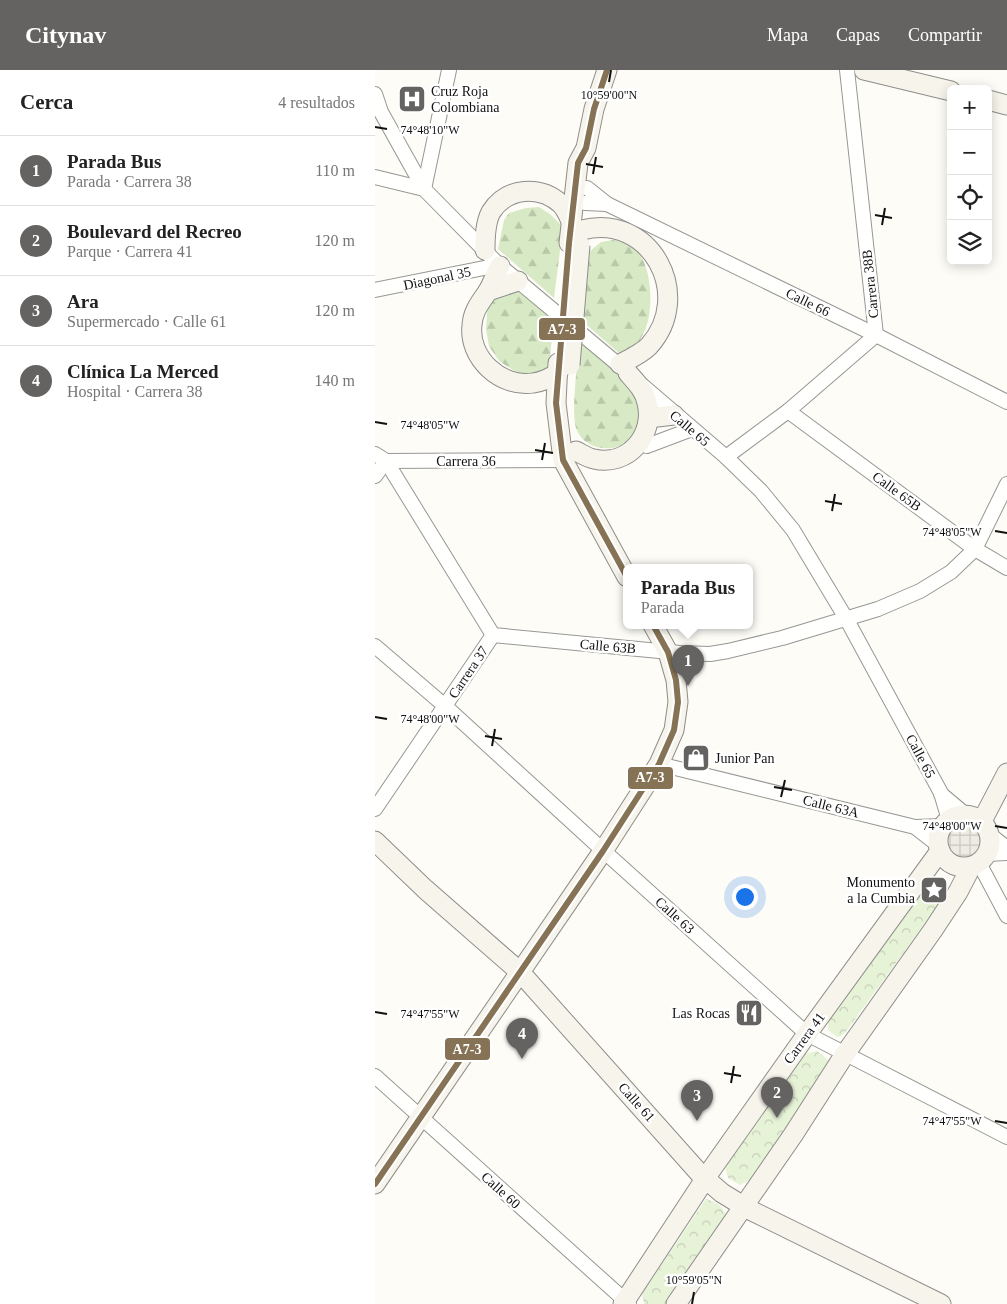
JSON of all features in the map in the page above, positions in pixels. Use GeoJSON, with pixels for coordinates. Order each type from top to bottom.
{"type":"FeatureCollection","features":[{"type":"Feature","properties":{"kind":"street"},"geometry":{"type":"LineString","coordinates":[[375,177],[424,189],[449,70]]}},
{"type":"Feature","properties":{"kind":"street"},"geometry":{"type":"LineString","coordinates":[[607,70],[594,109],[586,148],[578,163],[575,234],[562,367],[569,422],[570,456],[581,492],[623,570]]}},
{"type":"Feature","properties":{"kind":"street","name":"Carrera 38B"},"geometry":{"type":"LineString","coordinates":[[726,457],[788,411],[876,335],[847,70]]}},
{"type":"Feature","properties":{"kind":"street"},"geometry":{"type":"LineString","coordinates":[[864,70],[947,90]]}},
{"type":"Feature","properties":{"kind":"street","name":"Calle 65"},"geometry":{"type":"LineString","coordinates":[[375,94],[378,109],[424,189],[499,266],[624,369],[674,415],[726,457],[761,491],[793,530],[847,620],[941,793],[966,823],[1007,848]]}},
{"type":"Feature","properties":{"kind":"street"},"geometry":{"type":"LineString","coordinates":[[992,101],[1007,105]]}},
{"type":"Feature","properties":{"kind":"street"},"geometry":{"type":"LineString","coordinates":[[575,234],[586,195],[589,164],[586,148]]}},
{"type":"Feature","properties":{"kind":"street"},"geometry":{"type":"LineString","coordinates":[[485,250],[485,232],[490,213],[501,201],[517,192],[533,190],[550,195],[563,206],[575,234]]}},
{"type":"Feature","properties":{"kind":"street","name":"Calle 66"},"geometry":{"type":"LineString","coordinates":[[586,195],[876,335],[1007,402]]}},
{"type":"Feature","properties":{"kind":"street"},"geometry":{"type":"LineString","coordinates":[[570,456],[603,460],[615,459],[635,448],[642,440],[649,418],[647,401],[639,386],[624,369],[648,346],[658,333],[665,318],[668,301],[667,284],[662,268],[653,254],[635,237],[612,228],[595,226],[575,234]]}},
{"type":"Feature","properties":{"kind":"street"},"geometry":{"type":"LineString","coordinates":[[499,266],[488,291],[474,313],[471,326],[476,352],[496,374],[520,384],[534,384],[546,380],[562,367]]}},
{"type":"Feature","properties":{"kind":"street","name":"Diagonal 35"},"geometry":{"type":"LineString","coordinates":[[375,290],[499,266]]}},
{"type":"Feature","properties":{"kind":"street"},"geometry":{"type":"LineString","coordinates":[[488,291],[518,280]]}},
{"type":"Feature","properties":{"kind":"street","name":"Calle 65B"},"geometry":{"type":"LineString","coordinates":[[788,411],[975,549],[1007,568]]}},
{"type":"Feature","properties":{"kind":"street"},"geometry":{"type":"LineString","coordinates":[[649,418],[674,415]]}},
{"type":"Feature","properties":{"kind":"street"},"geometry":{"type":"LineString","coordinates":[[647,446],[692,429]]}},
{"type":"Feature","properties":{"kind":"street","name":"Carrera 36"},"geometry":{"type":"LineString","coordinates":[[381,458],[570,456]]}},
{"type":"Feature","properties":{"kind":"street"},"geometry":{"type":"LineString","coordinates":[[375,476],[381,458]]}},
{"type":"Feature","properties":{"kind":"street"},"geometry":{"type":"LineString","coordinates":[[381,458],[493,635]]}},
{"type":"Feature","properties":{"kind":"street"},"geometry":{"type":"LineString","coordinates":[[975,549],[1007,484]]}},
{"type":"Feature","properties":{"kind":"street","name":"Calle 63B"},"geometry":{"type":"LineString","coordinates":[[493,635],[667,652],[710,654],[728,651],[847,620],[920,592],[951,572],[975,549]]}},
{"type":"Feature","properties":{"kind":"street"},"geometry":{"type":"LineString","coordinates":[[375,1184],[603,851],[659,764],[674,730],[678,702],[676,680],[667,652],[655,629]]}},
{"type":"Feature","properties":{"kind":"street","name":"Carrera 37"},"geometry":{"type":"LineString","coordinates":[[375,809],[493,635]]}},
{"type":"Feature","properties":{"kind":"street","name":"Calle 63"},"geometry":{"type":"LineString","coordinates":[[375,646],[445,706],[807,1034],[1007,1136]]}},
{"type":"Feature","properties":{"kind":"street","name":"Calle 63A"},"geometry":{"type":"LineString","coordinates":[[659,764],[915,827],[966,823]]}},
{"type":"Feature","properties":{"kind":"street"},"geometry":{"type":"LineString","coordinates":[[1007,773],[966,823],[938,838],[939,848],[944,858],[956,866],[1007,853]]}},
{"type":"Feature","properties":{"kind":"street"},"geometry":{"type":"LineString","coordinates":[[676,1304],[793,1135],[845,1054],[979,861],[991,840],[966,823]]}},
{"type":"Feature","properties":{"kind":"street","name":"Calle 63A"},"geometry":{"type":"LineString","coordinates":[[915,827],[939,848]]}},
{"type":"Feature","properties":{"kind":"street","name":"Calle 61"},"geometry":{"type":"LineString","coordinates":[[375,841],[425,889],[520,972],[705,1179],[722,1193],[743,1206],[941,1304]]}},
{"type":"Feature","properties":{"kind":"street","name":"Carrera 41"},"geometry":{"type":"LineString","coordinates":[[626,1303],[705,1179],[939,848]]}},
{"type":"Feature","properties":{"kind":"street"},"geometry":{"type":"LineString","coordinates":[[979,861],[1007,916]]}},
{"type":"Feature","properties":{"kind":"street","name":"Calle 60"},"geometry":{"type":"LineString","coordinates":[[375,1076],[626,1303]]}},
{"type":"Feature","properties":{"kind":"green space"},"geometry":{"type":"Polygon","coordinates":[[[539,207],[550,214],[563,227],[554,298],[498,249],[504,220],[509,213],[526,208],[539,207]]]}},
{"type":"Feature","properties":{"kind":"green space"},"geometry":{"type":"Polygon","coordinates":[[[613,240],[624,243],[640,255],[645,264],[650,287],[647,326],[642,336],[634,345],[619,353],[582,321],[590,251],[601,242],[613,240]]]}},
{"type":"Feature","properties":{"kind":"green space"},"geometry":{"type":"Polygon","coordinates":[[[521,289],[546,312],[552,323],[553,333],[550,358],[544,373],[525,375],[513,370],[499,361],[489,346],[486,329],[488,302],[497,291],[521,289]]]}},
{"type":"Feature","properties":{"kind":"green space"},"geometry":{"type":"Polygon","coordinates":[[[579,341],[618,374],[638,398],[641,421],[636,433],[628,442],[617,447],[604,448],[593,446],[583,439],[576,428],[574,398],[579,341]]]}},
{"type":"Feature","properties":{"kind":"green space"},"geometry":{"type":"Polygon","coordinates":[[[927,880],[939,882],[943,886],[944,897],[845,1033],[837,1037],[828,1030],[828,1020],[927,880]]]}},
{"type":"Feature","properties":{"kind":"green space"},"geometry":{"type":"Polygon","coordinates":[[[817,1051],[828,1060],[828,1070],[753,1178],[740,1185],[728,1178],[725,1167],[804,1054],[817,1051]]]}},
{"type":"Feature","properties":{"kind":"green space"},"geometry":{"type":"Polygon","coordinates":[[[706,1199],[719,1205],[726,1217],[666,1304],[644,1304],[642,1294],[706,1199]]]}},
{"type":"Feature","properties":{"kind":"shaded area"},"geometry":{"type":"Polygon","coordinates":[[[968,819],[980,825],[985,832],[985,850],[980,857],[973,862],[960,863],[952,860],[945,853],[942,837],[945,829],[952,822],[968,819]]]}},
{"type":"Feature","properties":{"kind":"transit line","name":"A7-3"},"geometry":{"type":"LineString","coordinates":[[607,70],[594,109],[586,148],[578,163],[569,243],[556,403],[563,460],[623,570]]}},
{"type":"Feature","properties":{"kind":"transit line","name":"A7-3"},"geometry":{"type":"LineString","coordinates":[[375,1184],[603,851],[659,764],[674,730],[678,702],[676,680],[668,652],[655,629]]}},
{"type":"Feature","properties":{"kind":"place","name":"Cruz Roja Colombiana"},"geometry":{"type":"Point","coordinates":[412,99]}},
{"type":"Feature","properties":{"kind":"place","name":"Parada Bus"},"geometry":{"type":"Point","coordinates":[688,686]}},
{"type":"Feature","properties":{"kind":"place","name":"Junior Pan"},"geometry":{"type":"Point","coordinates":[696,758]}},
{"type":"Feature","properties":{"kind":"place","name":"Monumento a la Cumbia"},"geometry":{"type":"Point","coordinates":[934,890]}},
{"type":"Feature","properties":{"kind":"place","name":"Las Rocas"},"geometry":{"type":"Point","coordinates":[749,1013]}},
{"type":"Feature","properties":{"kind":"place","name":"Clínica La Merced"},"geometry":{"type":"Point","coordinates":[522,1059]}},
{"type":"Feature","properties":{"kind":"place","name":"Boulevard del Recreo"},"geometry":{"type":"Point","coordinates":[777,1118]}},
{"type":"Feature","properties":{"kind":"place","name":"Ara"},"geometry":{"type":"Point","coordinates":[697,1121]}}]}
